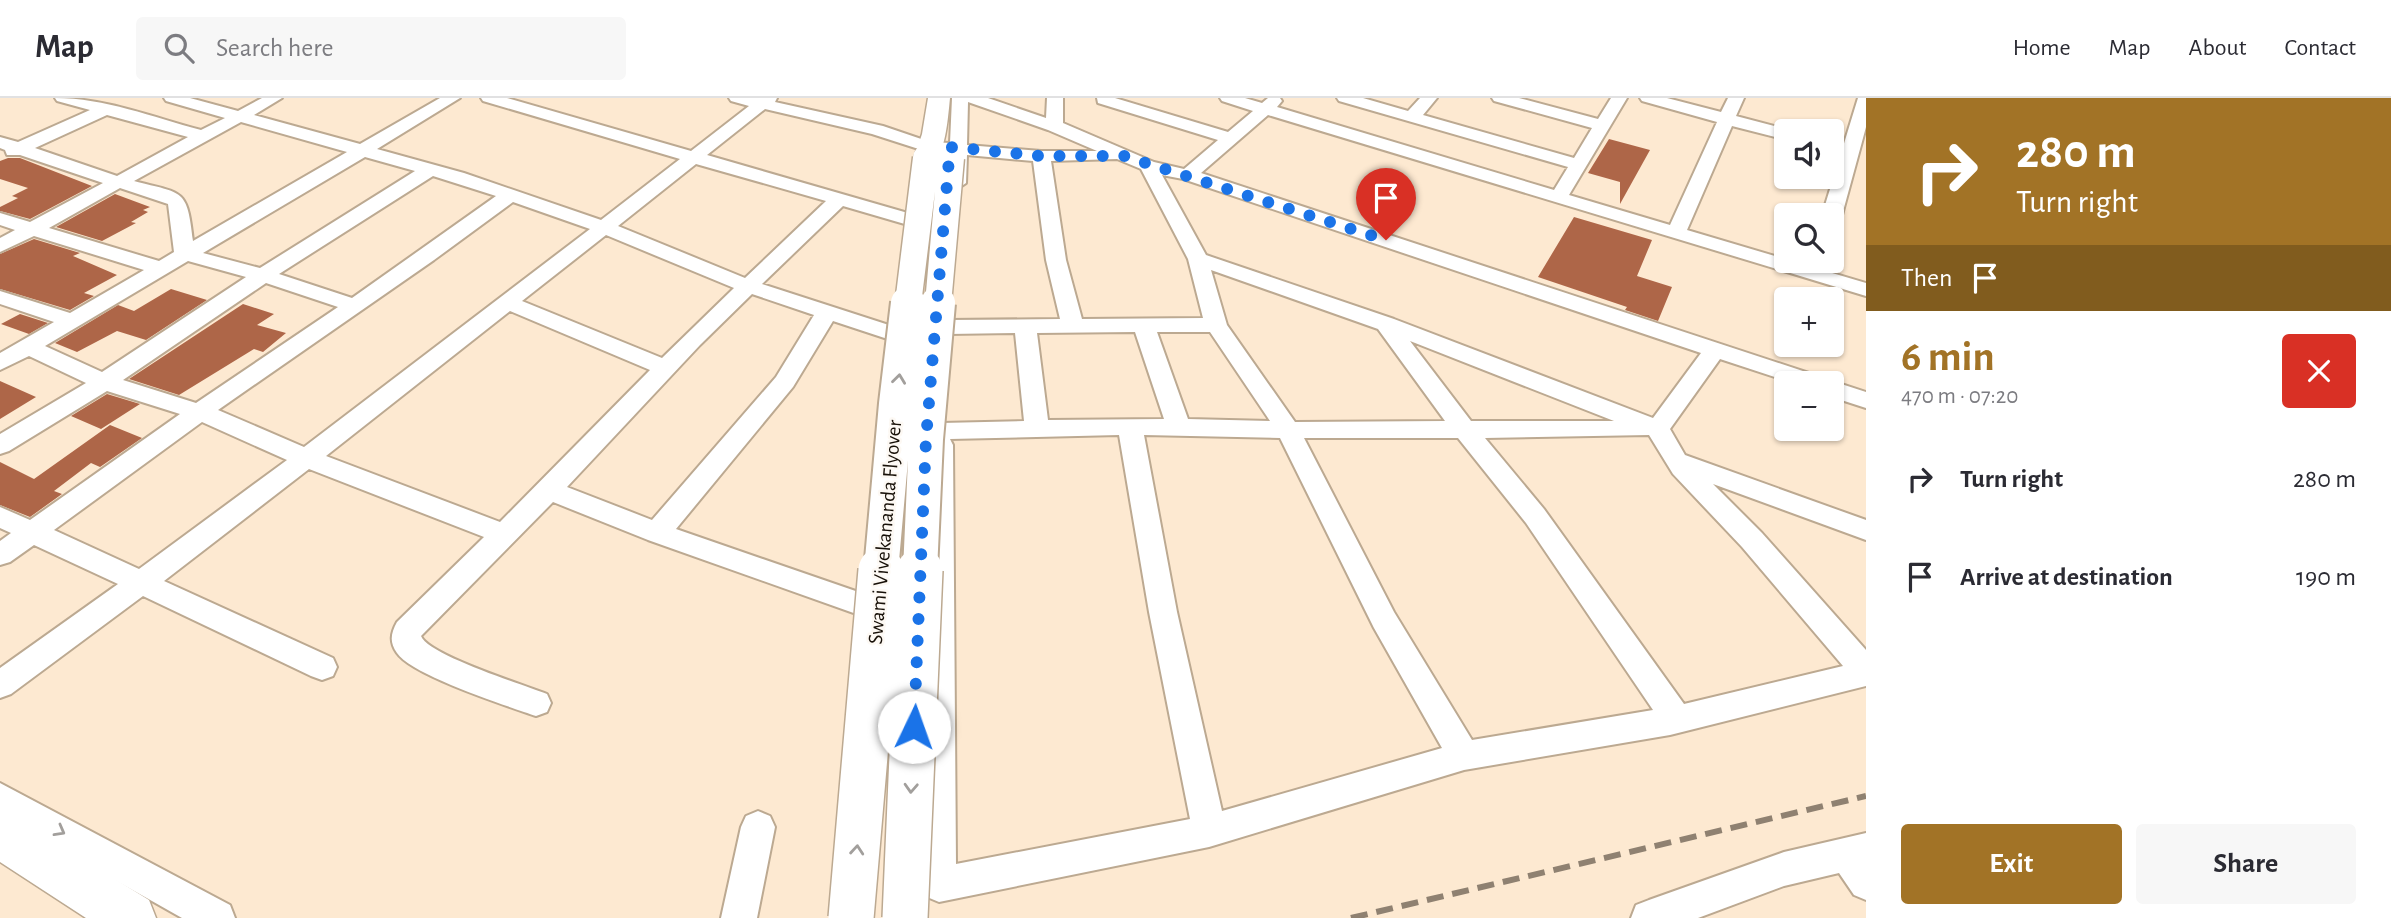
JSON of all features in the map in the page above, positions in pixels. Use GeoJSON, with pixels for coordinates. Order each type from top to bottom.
{"type":"FeatureCollection","features":[{"type":"Feature","properties":{"kind":"main road"},"geometry":{"type":"LineString","coordinates":[[939,98],[942,149]]}},
{"type":"Feature","properties":{"kind":"main road","name":"Swami Vivekananda Flyover"},"geometry":{"type":"LineString","coordinates":[[851,918],[896,404],[942,149]]}},
{"type":"Feature","properties":{"kind":"main road","name":"Swami Vivekananda Flyover"},"geometry":{"type":"LineString","coordinates":[[905,918],[942,149]]}},
{"type":"Feature","properties":{"kind":"main road"},"geometry":{"type":"LineString","coordinates":[[0,835],[131,918]]}},
{"type":"Feature","properties":{"kind":"street"},"geometry":{"type":"LineString","coordinates":[[63,98],[203,136]]}},
{"type":"Feature","properties":{"kind":"street"},"geometry":{"type":"LineString","coordinates":[[0,158],[129,98]]}},
{"type":"Feature","properties":{"kind":"street"},"geometry":{"type":"LineString","coordinates":[[172,98],[429,170],[509,196],[603,227],[747,286],[946,351]]}},
{"type":"Feature","properties":{"kind":"street"},"geometry":{"type":"LineString","coordinates":[[0,246],[274,98]]}},
{"type":"Feature","properties":{"kind":"street"},"geometry":{"type":"LineString","coordinates":[[0,363],[359,150],[452,98]]}},
{"type":"Feature","properties":{"kind":"street"},"geometry":{"type":"LineString","coordinates":[[489,98],[954,232]]}},
{"type":"Feature","properties":{"kind":"street"},"geometry":{"type":"LineString","coordinates":[[737,98],[766,101],[942,149],[1041,156],[1124,156]]}},
{"type":"Feature","properties":{"kind":"street"},"geometry":{"type":"LineString","coordinates":[[960,98],[942,149],[954,232],[942,431],[939,885],[1209,831],[1464,756],[1677,719],[1866,672],[1752,540],[1676,461],[1658,429],[1386,324],[1198,259]]}},
{"type":"Feature","properties":{"kind":"street"},"geometry":{"type":"LineString","coordinates":[[972,98],[1054,126],[1148,166],[1188,176],[1780,371]]}},
{"type":"Feature","properties":{"kind":"street"},"geometry":{"type":"LineString","coordinates":[[1054,126],[1055,98]]}},
{"type":"Feature","properties":{"kind":"street"},"geometry":{"type":"LineString","coordinates":[[1228,98],[1272,104],[1558,198],[1774,257]]}},
{"type":"Feature","properties":{"kind":"street"},"geometry":{"type":"LineString","coordinates":[[1345,98],[1579,164]]}},
{"type":"Feature","properties":{"kind":"street"},"geometry":{"type":"LineString","coordinates":[[1411,118],[1429,98]]}},
{"type":"Feature","properties":{"kind":"street"},"geometry":{"type":"LineString","coordinates":[[1500,98],[1602,125]]}},
{"type":"Feature","properties":{"kind":"street"},"geometry":{"type":"LineString","coordinates":[[1558,198],[1619,98]]}},
{"type":"Feature","properties":{"kind":"street"},"geometry":{"type":"LineString","coordinates":[[1648,98],[1774,131]]}},
{"type":"Feature","properties":{"kind":"street"},"geometry":{"type":"LineString","coordinates":[[1676,232],[1736,98]]}},
{"type":"Feature","properties":{"kind":"street"},"geometry":{"type":"LineString","coordinates":[[1837,203],[1859,156],[1866,98]]}},
{"type":"Feature","properties":{"kind":"street"},"geometry":{"type":"LineString","coordinates":[[1104,100],[1231,138]]}},
{"type":"Feature","properties":{"kind":"street"},"geometry":{"type":"LineString","coordinates":[[0,685],[142,584],[766,101]]}},
{"type":"Feature","properties":{"kind":"street"},"geometry":{"type":"LineString","coordinates":[[1188,176],[1272,104]]}},
{"type":"Feature","properties":{"kind":"street"},"geometry":{"type":"LineString","coordinates":[[0,142],[118,182],[169,196],[177,201],[184,254]]}},
{"type":"Feature","properties":{"kind":"street"},"geometry":{"type":"LineString","coordinates":[[1041,156],[1056,260],[1073,326]]}},
{"type":"Feature","properties":{"kind":"street"},"geometry":{"type":"LineString","coordinates":[[1148,166],[1198,259],[1216,325],[1288,430],[1384,620],[1464,756]]}},
{"type":"Feature","properties":{"kind":"street"},"geometry":{"type":"LineString","coordinates":[[0,444],[104,382],[263,275],[429,170]]}},
{"type":"Feature","properties":{"kind":"street"},"geometry":{"type":"LineString","coordinates":[[0,555],[509,196]]}},
{"type":"Feature","properties":{"kind":"street"},"geometry":{"type":"LineString","coordinates":[[536,703],[427,659],[409,649],[406,641],[407,630],[549,490],[747,286],[838,200]]}},
{"type":"Feature","properties":{"kind":"street"},"geometry":{"type":"LineString","coordinates":[[0,219],[160,268]]}},
{"type":"Feature","properties":{"kind":"street"},"geometry":{"type":"LineString","coordinates":[[184,254],[263,275],[353,305]]}},
{"type":"Feature","properties":{"kind":"street"},"geometry":{"type":"LineString","coordinates":[[1829,273],[1866,289]]}},
{"type":"Feature","properties":{"kind":"street"},"geometry":{"type":"LineString","coordinates":[[0,297],[73,321]]}},
{"type":"Feature","properties":{"kind":"street"},"geometry":{"type":"LineString","coordinates":[[508,303],[665,368]]}},
{"type":"Feature","properties":{"kind":"street"},"geometry":{"type":"LineString","coordinates":[[657,533],[785,382],[827,314]]}},
{"type":"Feature","properties":{"kind":"street"},"geometry":{"type":"LineString","coordinates":[[1386,324],[1464,428],[1535,516],[1677,719]]}},
{"type":"Feature","properties":{"kind":"street"},"geometry":{"type":"LineString","coordinates":[[1143,325],[1179,427]]}},
{"type":"Feature","properties":{"kind":"street"},"geometry":{"type":"LineString","coordinates":[[948,327],[1216,325]]}},
{"type":"Feature","properties":{"kind":"street"},"geometry":{"type":"LineString","coordinates":[[1025,326],[1037,430]]}},
{"type":"Feature","properties":{"kind":"street"},"geometry":{"type":"LineString","coordinates":[[28,346],[104,382],[200,412],[306,458],[503,534]]}},
{"type":"Feature","properties":{"kind":"street"},"geometry":{"type":"LineString","coordinates":[[1658,429],[1715,349]]}},
{"type":"Feature","properties":{"kind":"street"},"geometry":{"type":"LineString","coordinates":[[1844,393],[1866,400]]}},
{"type":"Feature","properties":{"kind":"street"},"geometry":{"type":"LineString","coordinates":[[942,431],[1130,426],[1288,430],[1658,429]]}},
{"type":"Feature","properties":{"kind":"street"},"geometry":{"type":"LineString","coordinates":[[1130,426],[1163,612],[1209,831]]}},
{"type":"Feature","properties":{"kind":"street"},"geometry":{"type":"LineString","coordinates":[[1676,461],[1866,530]]}},
{"type":"Feature","properties":{"kind":"street"},"geometry":{"type":"LineString","coordinates":[[549,490],[657,533],[940,633]]}},
{"type":"Feature","properties":{"kind":"street"},"geometry":{"type":"LineString","coordinates":[[0,517],[322,667]]}},
{"type":"Feature","properties":{"kind":"street"},"geometry":{"type":"LineString","coordinates":[[0,799],[217,918]]}},
{"type":"Feature","properties":{"kind":"street"},"geometry":{"type":"LineString","coordinates":[[739,918],[758,827]]}},
{"type":"Feature","properties":{"kind":"street"},"geometry":{"type":"LineString","coordinates":[[1649,918],[1784,869],[1860,862]]}},
{"type":"Feature","properties":{"kind":"building"},"geometry":{"type":"Polygon","coordinates":[[[1609,139],[1650,150],[1620,204],[1620,182],[1588,173],[1609,139]]]}},
{"type":"Feature","properties":{"kind":"building"},"geometry":{"type":"Polygon","coordinates":[[[20,158],[92,186],[30,219],[0,211],[0,207],[18,198],[12,196],[28,188],[0,179],[0,161],[20,158]]]}},
{"type":"Feature","properties":{"kind":"building"},"geometry":{"type":"Polygon","coordinates":[[[115,194],[150,207],[143,210],[148,212],[131,222],[136,223],[102,241],[56,227],[115,194]]]}},
{"type":"Feature","properties":{"kind":"building"},"geometry":{"type":"Polygon","coordinates":[[[1574,217],[1652,240],[1637,276],[1672,287],[1658,321],[1625,310],[1627,307],[1538,277],[1574,217]]]}},
{"type":"Feature","properties":{"kind":"building"},"geometry":{"type":"Polygon","coordinates":[[[34,239],[80,253],[73,256],[117,275],[84,293],[94,296],[70,310],[0,289],[0,254],[34,239]]]}},
{"type":"Feature","properties":{"kind":"building"},"geometry":{"type":"Polygon","coordinates":[[[171,289],[207,300],[146,340],[117,331],[77,352],[55,343],[118,305],[134,311],[171,289]]]}},
{"type":"Feature","properties":{"kind":"building"},"geometry":{"type":"Polygon","coordinates":[[[243,304],[274,314],[257,325],[286,333],[263,352],[254,349],[179,395],[129,379],[243,304]]]}},
{"type":"Feature","properties":{"kind":"building"},"geometry":{"type":"Polygon","coordinates":[[[20,314],[48,323],[29,334],[1,324],[20,314]]]}},
{"type":"Feature","properties":{"kind":"building"},"geometry":{"type":"Polygon","coordinates":[[[0,381],[36,397],[0,419],[0,381]]]}},
{"type":"Feature","properties":{"kind":"building"},"geometry":{"type":"Polygon","coordinates":[[[107,394],[140,404],[101,429],[71,416],[107,394]]]}},
{"type":"Feature","properties":{"kind":"building"},"geometry":{"type":"Polygon","coordinates":[[[110,425],[142,438],[100,467],[91,463],[54,491],[62,494],[30,517],[0,505],[0,462],[34,479],[110,425]]]}},
{"type":"Feature","properties":{"kind":"railway"},"geometry":{"type":"LineString","coordinates":[[1351,918],[1866,796]]}},
{"type":"Feature","properties":{"kind":"route"},"geometry":{"type":"LineString","coordinates":[[914,727],[926,439],[947,216],[950,147],[1041,156],[1124,156],[1148,166],[1188,176],[1386,240]]}}]}
